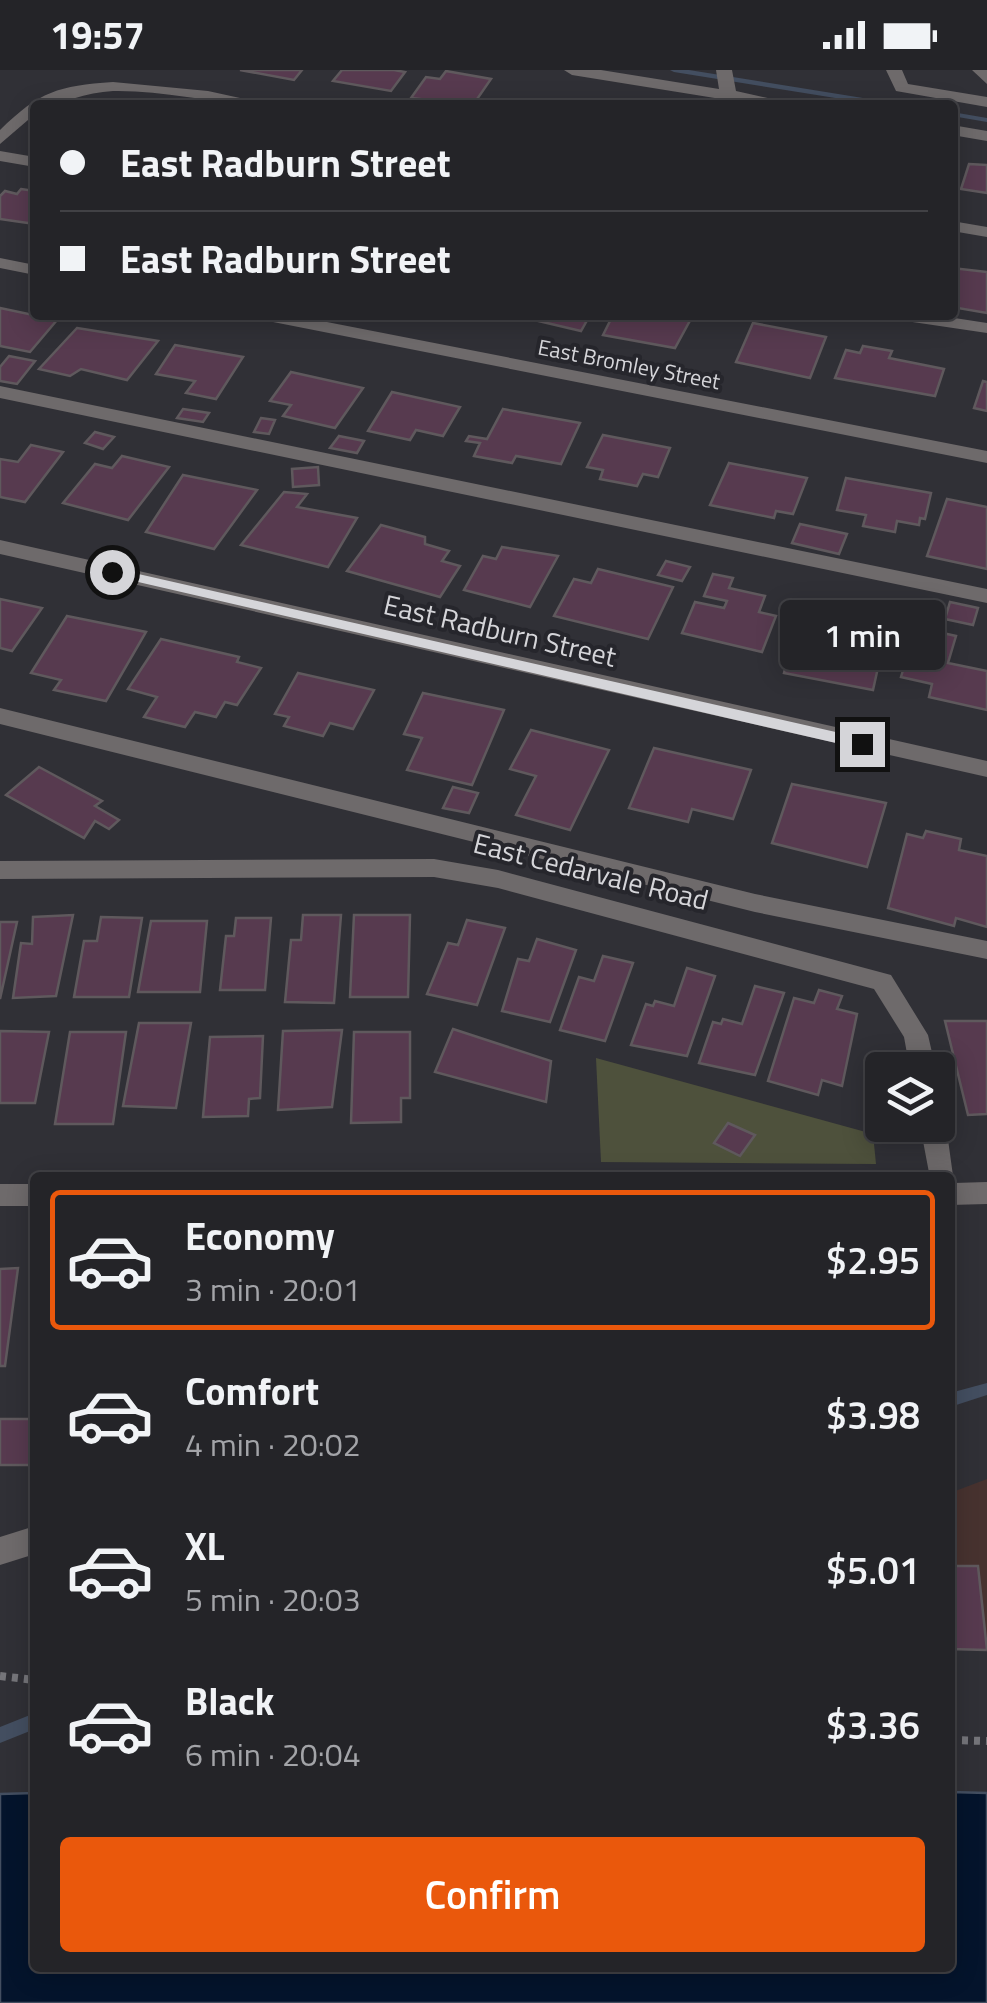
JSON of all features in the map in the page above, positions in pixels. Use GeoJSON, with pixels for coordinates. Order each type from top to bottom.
{"type":"FeatureCollection","features":[{"type":"Feature","properties":{"kind":"street"},"geometry":{"type":"LineString","coordinates":[[572,70],[730,100],[724,70]]}},
{"type":"Feature","properties":{"kind":"street"},"geometry":{"type":"LineString","coordinates":[[894,70],[902,88],[987,102]]}},
{"type":"Feature","properties":{"kind":"street"},"geometry":{"type":"LineString","coordinates":[[980,70],[987,78]]}},
{"type":"Feature","properties":{"kind":"street"},"geometry":{"type":"LineString","coordinates":[[41,100],[86,79],[117,79],[236,100]]}},
{"type":"Feature","properties":{"kind":"street"},"geometry":{"type":"LineString","coordinates":[[0,139],[30,110]]}},
{"type":"Feature","properties":{"kind":"street"},"geometry":{"type":"LineString","coordinates":[[958,131],[987,136]]}},
{"type":"Feature","properties":{"kind":"street"},"geometry":{"type":"LineString","coordinates":[[0,156],[30,161]]}},
{"type":"Feature","properties":{"kind":"street"},"geometry":{"type":"LineString","coordinates":[[958,227],[987,232]]}},
{"type":"Feature","properties":{"kind":"street"},"geometry":{"type":"LineString","coordinates":[[0,263],[30,269]]}},
{"type":"Feature","properties":{"kind":"street","name":"East Bromley Street"},"geometry":{"type":"LineString","coordinates":[[288,320],[987,458]]}},
{"type":"Feature","properties":{"kind":"street"},"geometry":{"type":"LineString","coordinates":[[933,320],[987,328]]}},
{"type":"Feature","properties":{"kind":"street"},"geometry":{"type":"LineString","coordinates":[[0,392],[987,596]]}},
{"type":"Feature","properties":{"kind":"street","name":"East Radburn Street"},"geometry":{"type":"LineString","coordinates":[[0,547],[987,770]]}},
{"type":"Feature","properties":{"kind":"street"},"geometry":{"type":"LineString","coordinates":[[0,716],[755,902],[987,950]]}},
{"type":"Feature","properties":{"kind":"street","name":"East Cedarvale Road"},"geometry":{"type":"LineString","coordinates":[[0,870],[434,868],[498,878],[882,982],[916,1035],[919,1052]]}},
{"type":"Feature","properties":{"kind":"street"},"geometry":{"type":"LineString","coordinates":[[936,1142],[942,1172]]}},
{"type":"Feature","properties":{"kind":"street"},"geometry":{"type":"LineString","coordinates":[[955,1194],[987,1193]]}},
{"type":"Feature","properties":{"kind":"street"},"geometry":{"type":"LineString","coordinates":[[0,1195],[30,1195]]}},
{"type":"Feature","properties":{"kind":"street"},"geometry":{"type":"LineString","coordinates":[[0,1551],[30,1542]]}},
{"type":"Feature","properties":{"kind":"path"},"geometry":{"type":"LineString","coordinates":[[0,1676],[30,1679]]}},
{"type":"Feature","properties":{"kind":"path"},"geometry":{"type":"LineString","coordinates":[[955,1740],[987,1742]]}},
{"type":"Feature","properties":{"kind":"shaded area"},"geometry":{"type":"Polygon","coordinates":[[[987,1479],[987,1650],[955,1649],[955,1491],[987,1479]]]}},
{"type":"Feature","properties":{"kind":"green space"},"geometry":{"type":"Polygon","coordinates":[[[596,1058],[865,1132],[865,1142],[874,1142],[876,1164],[601,1162],[596,1058]]]}},
{"type":"Feature","properties":{"kind":"water"},"geometry":{"type":"Polygon","coordinates":[[[955,1792],[987,1793],[987,2003],[0,2003],[0,1794],[30,1793],[30,1972],[955,1972],[955,1792]]]}},
{"type":"Feature","properties":{"kind":"building"},"geometry":{"type":"Polygon","coordinates":[[[240,70],[302,70],[294,80],[240,70]]]}},
{"type":"Feature","properties":{"kind":"building"},"geometry":{"type":"Polygon","coordinates":[[[342,70],[405,72],[391,91],[333,81],[342,70]]]}},
{"type":"Feature","properties":{"kind":"building"},"geometry":{"type":"Polygon","coordinates":[[[446,71],[491,79],[476,100],[411,98],[426,77],[440,79],[446,71]]]}},
{"type":"Feature","properties":{"kind":"building"},"geometry":{"type":"Polygon","coordinates":[[[969,164],[987,165],[987,193],[961,189],[969,164]]]}},
{"type":"Feature","properties":{"kind":"building"},"geometry":{"type":"Polygon","coordinates":[[[21,189],[30,190],[30,223],[0,219],[0,196],[5,191],[17,194],[21,189]]]}},
{"type":"Feature","properties":{"kind":"building"},"geometry":{"type":"Polygon","coordinates":[[[958,269],[987,272],[987,313],[958,308],[958,269]]]}},
{"type":"Feature","properties":{"kind":"building"},"geometry":{"type":"Polygon","coordinates":[[[0,308],[30,314],[30,320],[57,320],[30,352],[0,346],[0,308]]]}},
{"type":"Feature","properties":{"kind":"building"},"geometry":{"type":"Polygon","coordinates":[[[534,320],[587,320],[581,331],[534,320]]]}},
{"type":"Feature","properties":{"kind":"building"},"geometry":{"type":"Polygon","coordinates":[[[610,320],[690,320],[675,348],[603,335],[610,320]]]}},
{"type":"Feature","properties":{"kind":"building"},"geometry":{"type":"Polygon","coordinates":[[[753,323],[826,337],[810,378],[736,362],[753,323]]]}},
{"type":"Feature","properties":{"kind":"building"},"geometry":{"type":"Polygon","coordinates":[[[77,328],[158,341],[127,380],[81,369],[70,376],[39,369],[77,328]]]}},
{"type":"Feature","properties":{"kind":"building"},"geometry":{"type":"Polygon","coordinates":[[[175,345],[243,357],[216,399],[186,393],[195,381],[156,374],[175,345]]]}},
{"type":"Feature","properties":{"kind":"building"},"geometry":{"type":"Polygon","coordinates":[[[863,346],[892,351],[889,358],[944,369],[935,396],[835,378],[846,350],[860,353],[863,346]]]}},
{"type":"Feature","properties":{"kind":"building"},"geometry":{"type":"Polygon","coordinates":[[[9,356],[35,361],[17,384],[0,381],[0,367],[9,356]]]}},
{"type":"Feature","properties":{"kind":"building"},"geometry":{"type":"Polygon","coordinates":[[[291,372],[363,388],[335,428],[283,416],[291,405],[270,401],[291,372]]]}},
{"type":"Feature","properties":{"kind":"building"},"geometry":{"type":"Polygon","coordinates":[[[983,381],[987,382],[987,411],[974,408],[983,381]]]}},
{"type":"Feature","properties":{"kind":"building"},"geometry":{"type":"Polygon","coordinates":[[[392,392],[460,407],[443,436],[416,430],[410,440],[368,431],[392,392]]]}},
{"type":"Feature","properties":{"kind":"building"},"geometry":{"type":"Polygon","coordinates":[[[183,409],[209,413],[203,422],[177,418],[183,409]]]}},
{"type":"Feature","properties":{"kind":"building"},"geometry":{"type":"Polygon","coordinates":[[[503,409],[580,423],[561,464],[516,456],[512,463],[474,456],[480,443],[466,441],[469,436],[487,439],[503,409]]]}},
{"type":"Feature","properties":{"kind":"building"},"geometry":{"type":"Polygon","coordinates":[[[261,418],[275,420],[269,434],[254,432],[261,418]]]}},
{"type":"Feature","properties":{"kind":"building"},"geometry":{"type":"Polygon","coordinates":[[[95,432],[114,437],[103,449],[85,443],[95,432]]]}},
{"type":"Feature","properties":{"kind":"building"},"geometry":{"type":"Polygon","coordinates":[[[603,435],[670,448],[658,477],[643,474],[637,486],[600,479],[603,470],[587,467],[603,435]]]}},
{"type":"Feature","properties":{"kind":"building"},"geometry":{"type":"Polygon","coordinates":[[[339,436],[364,441],[357,453],[330,448],[339,436]]]}},
{"type":"Feature","properties":{"kind":"building"},"geometry":{"type":"Polygon","coordinates":[[[31,445],[63,452],[25,502],[0,497],[0,459],[18,462],[31,445]]]}},
{"type":"Feature","properties":{"kind":"building"},"geometry":{"type":"Polygon","coordinates":[[[122,456],[169,467],[128,520],[63,503],[95,464],[112,468],[122,456]]]}},
{"type":"Feature","properties":{"kind":"building"},"geometry":{"type":"Polygon","coordinates":[[[729,463],[807,478],[793,514],[776,511],[774,518],[710,505],[729,463]]]}},
{"type":"Feature","properties":{"kind":"building"},"geometry":{"type":"Polygon","coordinates":[[[318,467],[319,485],[293,487],[292,469],[318,467]]]}},
{"type":"Feature","properties":{"kind":"building"},"geometry":{"type":"Polygon","coordinates":[[[183,475],[257,490],[214,549],[146,532],[183,475]]]}},
{"type":"Feature","properties":{"kind":"building"},"geometry":{"type":"Polygon","coordinates":[[[846,478],[931,493],[925,519],[920,518],[919,525],[897,521],[895,532],[863,526],[866,515],[837,510],[846,478]]]}},
{"type":"Feature","properties":{"kind":"building"},"geometry":{"type":"Polygon","coordinates":[[[284,492],[307,494],[297,507],[357,518],[328,567],[241,545],[284,492]]]}},
{"type":"Feature","properties":{"kind":"building"},"geometry":{"type":"Polygon","coordinates":[[[947,499],[987,507],[987,569],[927,556],[947,499]]]}},
{"type":"Feature","properties":{"kind":"building"},"geometry":{"type":"Polygon","coordinates":[[[800,524],[847,534],[839,554],[792,543],[800,524]]]}},
{"type":"Feature","properties":{"kind":"building"},"geometry":{"type":"Polygon","coordinates":[[[381,525],[425,537],[425,544],[449,551],[442,561],[460,566],[440,597],[347,571],[381,525]]]}},
{"type":"Feature","properties":{"kind":"building"},"geometry":{"type":"Polygon","coordinates":[[[502,547],[558,556],[530,607],[464,590],[483,556],[496,559],[502,547]]]}},
{"type":"Feature","properties":{"kind":"building"},"geometry":{"type":"Polygon","coordinates":[[[666,561],[690,567],[682,581],[658,575],[666,561]]]}},
{"type":"Feature","properties":{"kind":"building"},"geometry":{"type":"Polygon","coordinates":[[[598,569],[673,587],[648,639],[554,616],[574,579],[591,583],[598,569]]]}},
{"type":"Feature","properties":{"kind":"building"},"geometry":{"type":"Polygon","coordinates":[[[713,574],[733,578],[729,588],[765,596],[759,612],[776,616],[762,652],[682,633],[695,602],[724,608],[727,601],[704,596],[713,574]]]}},
{"type":"Feature","properties":{"kind":"building"},"geometry":{"type":"Polygon","coordinates":[[[0,599],[42,608],[12,651],[0,648],[0,599]]]}},
{"type":"Feature","properties":{"kind":"building"},"geometry":{"type":"Polygon","coordinates":[[[950,602],[978,608],[973,625],[945,619],[950,602]]]}},
{"type":"Feature","properties":{"kind":"building"},"geometry":{"type":"Polygon","coordinates":[[[67,616],[146,632],[106,701],[54,690],[61,680],[31,673],[67,616]]]}},
{"type":"Feature","properties":{"kind":"building"},"geometry":{"type":"Polygon","coordinates":[[[816,619],[865,628],[860,650],[881,654],[873,690],[784,673],[796,627],[814,629],[816,619]]]}},
{"type":"Feature","properties":{"kind":"building"},"geometry":{"type":"Polygon","coordinates":[[[916,627],[956,636],[948,663],[987,671],[987,710],[929,697],[932,684],[901,677],[916,627]]]}},
{"type":"Feature","properties":{"kind":"building"},"geometry":{"type":"Polygon","coordinates":[[[161,639],[239,657],[237,662],[261,668],[237,705],[225,702],[216,717],[195,712],[185,727],[144,717],[157,697],[128,689],[161,639]]]}},
{"type":"Feature","properties":{"kind":"building"},"geometry":{"type":"Polygon","coordinates":[[[298,673],[374,690],[353,729],[330,723],[323,736],[284,726],[289,717],[275,714],[298,673]]]}},
{"type":"Feature","properties":{"kind":"building"},"geometry":{"type":"Polygon","coordinates":[[[423,693],[504,710],[472,785],[407,770],[422,738],[404,734],[423,693]]]}},
{"type":"Feature","properties":{"kind":"building"},"geometry":{"type":"Polygon","coordinates":[[[531,730],[609,750],[570,830],[516,815],[536,776],[510,769],[531,730]]]}},
{"type":"Feature","properties":{"kind":"building"},"geometry":{"type":"Polygon","coordinates":[[[654,748],[751,770],[733,819],[692,809],[688,822],[629,808],[654,748]]]}},
{"type":"Feature","properties":{"kind":"building"},"geometry":{"type":"Polygon","coordinates":[[[39,767],[102,801],[95,806],[119,820],[109,829],[95,821],[84,838],[6,795],[39,767]]]}},
{"type":"Feature","properties":{"kind":"building"},"geometry":{"type":"Polygon","coordinates":[[[792,784],[886,803],[867,867],[772,843],[792,784]]]}},
{"type":"Feature","properties":{"kind":"building"},"geometry":{"type":"Polygon","coordinates":[[[453,787],[478,793],[469,813],[443,808],[453,787]]]}},
{"type":"Feature","properties":{"kind":"building"},"geometry":{"type":"Polygon","coordinates":[[[926,831],[961,839],[959,850],[987,856],[987,927],[956,918],[954,926],[888,908],[907,834],[923,838],[926,831]]]}},
{"type":"Feature","properties":{"kind":"building"},"geometry":{"type":"Polygon","coordinates":[[[73,915],[56,996],[13,998],[21,943],[32,944],[33,917],[73,915]]]}},
{"type":"Feature","properties":{"kind":"building"},"geometry":{"type":"Polygon","coordinates":[[[303,915],[341,915],[334,1003],[285,1002],[291,940],[301,940],[303,915]]]}},
{"type":"Feature","properties":{"kind":"building"},"geometry":{"type":"Polygon","coordinates":[[[354,915],[410,915],[408,997],[350,997],[354,915]]]}},
{"type":"Feature","properties":{"kind":"building"},"geometry":{"type":"Polygon","coordinates":[[[101,917],[142,918],[129,997],[74,997],[84,941],[97,941],[101,917]]]}},
{"type":"Feature","properties":{"kind":"building"},"geometry":{"type":"Polygon","coordinates":[[[236,918],[271,918],[265,990],[220,990],[226,936],[234,936],[236,918]]]}},
{"type":"Feature","properties":{"kind":"building"},"geometry":{"type":"Polygon","coordinates":[[[467,920],[505,928],[477,1005],[427,994],[448,943],[458,945],[467,920]]]}},
{"type":"Feature","properties":{"kind":"building"},"geometry":{"type":"Polygon","coordinates":[[[151,921],[207,921],[200,992],[138,992],[151,921]]]}},
{"type":"Feature","properties":{"kind":"building"},"geometry":{"type":"Polygon","coordinates":[[[0,922],[17,922],[0,999],[0,922]]]}},
{"type":"Feature","properties":{"kind":"building"},"geometry":{"type":"Polygon","coordinates":[[[537,939],[576,950],[550,1022],[502,1011],[518,959],[529,961],[537,939]]]}},
{"type":"Feature","properties":{"kind":"building"},"geometry":{"type":"Polygon","coordinates":[[[603,956],[633,963],[605,1041],[560,1030],[579,977],[594,981],[603,956]]]}},
{"type":"Feature","properties":{"kind":"building"},"geometry":{"type":"Polygon","coordinates":[[[687,968],[715,976],[687,1056],[631,1045],[646,1004],[653,1006],[655,1001],[674,1006],[687,968]]]}},
{"type":"Feature","properties":{"kind":"building"},"geometry":{"type":"Polygon","coordinates":[[[755,986],[784,993],[755,1075],[699,1063],[713,1022],[721,1024],[723,1019],[742,1024],[755,986]]]}},
{"type":"Feature","properties":{"kind":"building"},"geometry":{"type":"Polygon","coordinates":[[[819,990],[842,996],[837,1009],[857,1014],[842,1086],[822,1080],[818,1095],[768,1081],[794,998],[814,1003],[819,990]]]}},
{"type":"Feature","properties":{"kind":"building"},"geometry":{"type":"Polygon","coordinates":[[[945,1021],[987,1021],[987,1114],[968,1115],[945,1021]]]}},
{"type":"Feature","properties":{"kind":"building"},"geometry":{"type":"Polygon","coordinates":[[[139,1023],[191,1023],[176,1108],[123,1106],[139,1023]]]}},
{"type":"Feature","properties":{"kind":"building"},"geometry":{"type":"Polygon","coordinates":[[[453,1029],[551,1061],[546,1102],[435,1072],[453,1029]]]}},
{"type":"Feature","properties":{"kind":"building"},"geometry":{"type":"Polygon","coordinates":[[[342,1030],[332,1107],[278,1110],[283,1031],[342,1030]]]}},
{"type":"Feature","properties":{"kind":"building"},"geometry":{"type":"Polygon","coordinates":[[[0,1031],[49,1032],[35,1103],[0,1103],[0,1031]]]}},
{"type":"Feature","properties":{"kind":"building"},"geometry":{"type":"Polygon","coordinates":[[[70,1032],[126,1032],[113,1124],[55,1124],[70,1032]]]}},
{"type":"Feature","properties":{"kind":"building"},"geometry":{"type":"Polygon","coordinates":[[[354,1032],[410,1032],[410,1098],[401,1098],[401,1122],[351,1123],[354,1032]]]}},
{"type":"Feature","properties":{"kind":"building"},"geometry":{"type":"Polygon","coordinates":[[[263,1036],[260,1098],[249,1099],[248,1116],[203,1117],[210,1037],[263,1036]]]}},
{"type":"Feature","properties":{"kind":"building"},"geometry":{"type":"Polygon","coordinates":[[[728,1123],[755,1135],[740,1156],[714,1143],[728,1123]]]}},
{"type":"Feature","properties":{"kind":"building"},"geometry":{"type":"Polygon","coordinates":[[[18,1268],[5,1366],[0,1366],[0,1269],[18,1268]]]}},
{"type":"Feature","properties":{"kind":"building"},"geometry":{"type":"Polygon","coordinates":[[[0,1419],[30,1419],[30,1465],[0,1465],[0,1419]]]}},
{"type":"Feature","properties":{"kind":"building"},"geometry":{"type":"Polygon","coordinates":[[[955,1566],[978,1566],[987,1650],[955,1649],[955,1566]]]}},
{"type":"Feature","properties":{"kind":"waterway"},"geometry":{"type":"LineString","coordinates":[[674,70],[863,100]]}},
{"type":"Feature","properties":{"kind":"waterway"},"geometry":{"type":"LineString","coordinates":[[958,115],[987,120]]}},
{"type":"Feature","properties":{"kind":"waterway"},"geometry":{"type":"LineString","coordinates":[[955,1399],[987,1389]]}},
{"type":"Feature","properties":{"kind":"waterway"},"geometry":{"type":"LineString","coordinates":[[0,1735],[30,1723]]}},
{"type":"Feature","properties":{"kind":"route"},"geometry":{"type":"LineString","coordinates":[[112,572],[862,744]]}}]}
